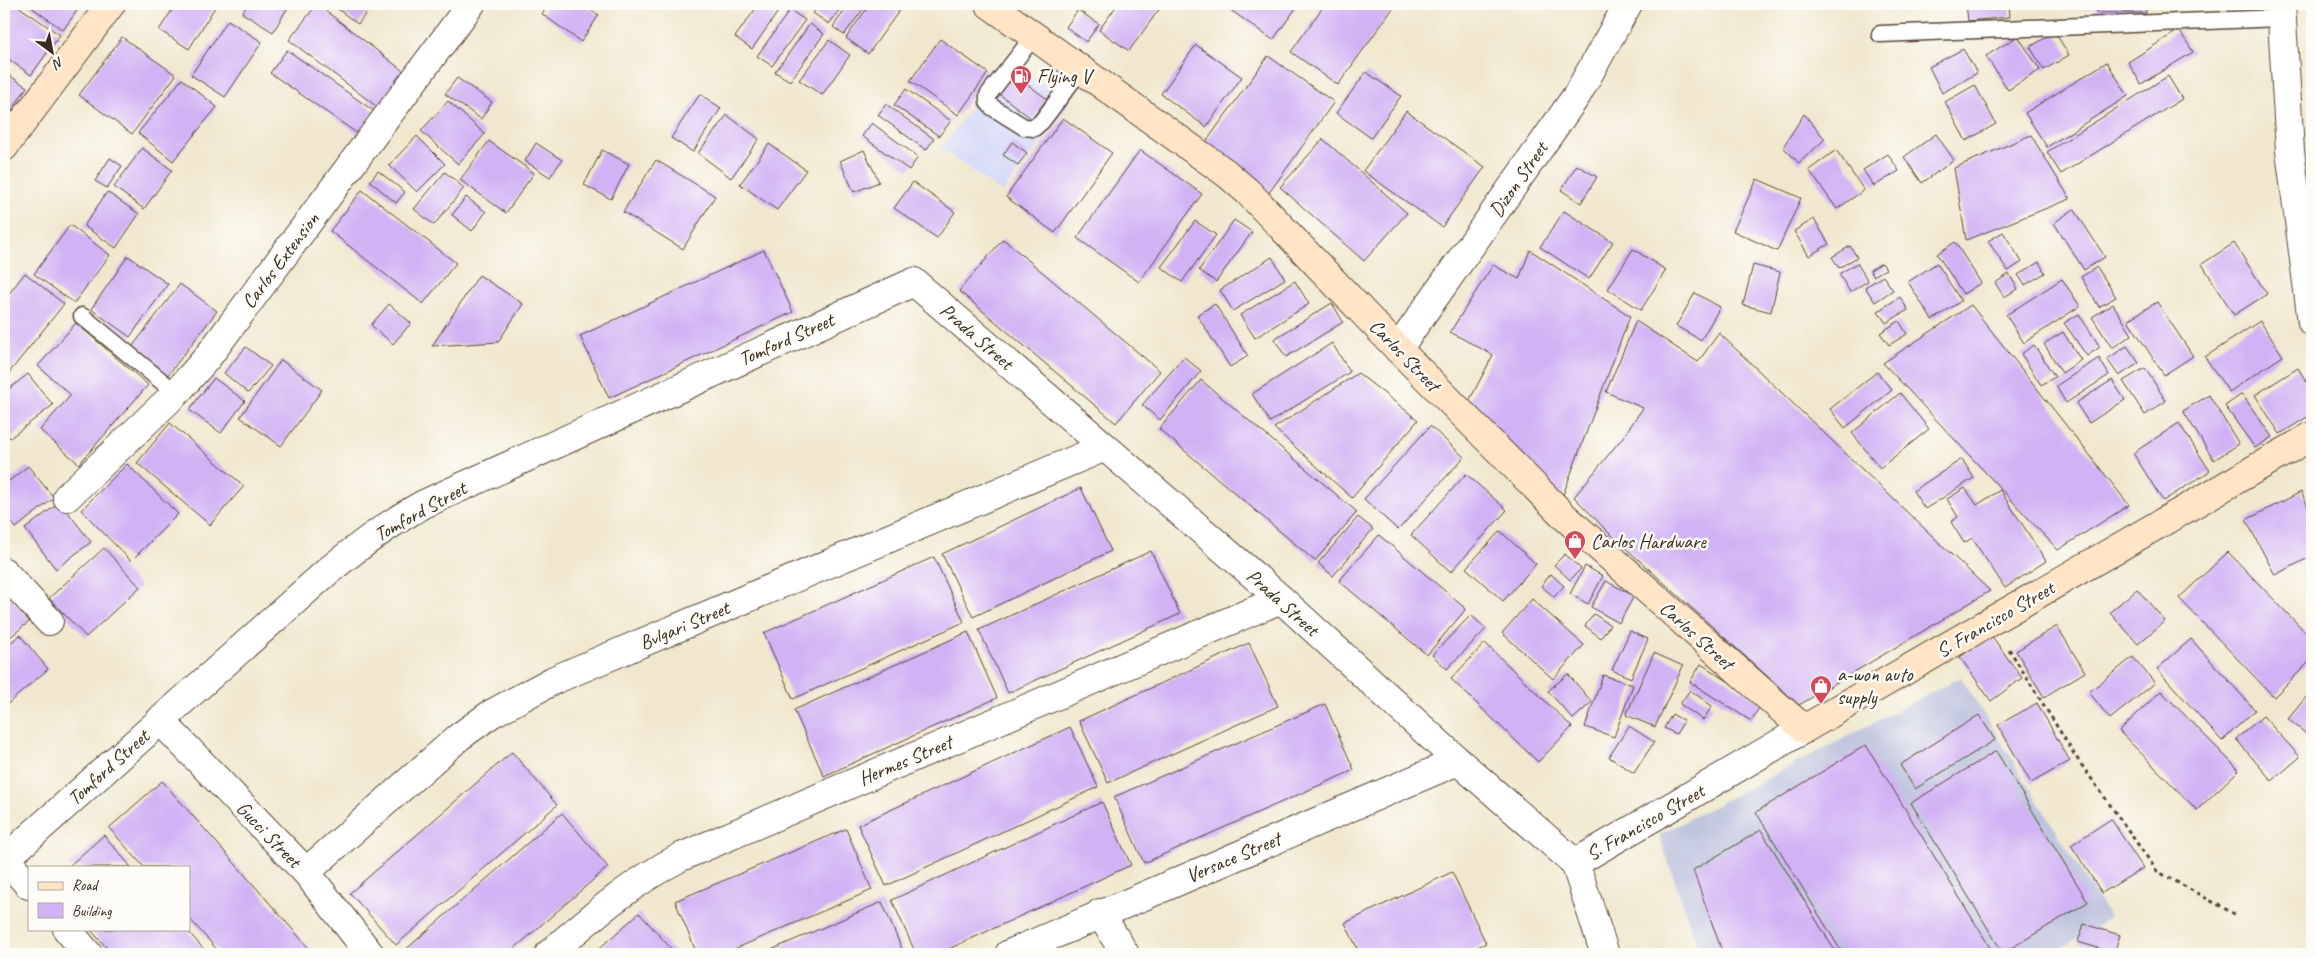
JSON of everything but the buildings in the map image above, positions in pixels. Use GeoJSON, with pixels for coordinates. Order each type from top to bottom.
{"type":"FeatureCollection","features":[{"type":"Feature","properties":{"kind":"street"},"geometry":{"type":"LineString","coordinates":[[4,147],[111,4]]}},
{"type":"Feature","properties":{"kind":"street","name":"Carlos Extension"},"geometry":{"type":"LineString","coordinates":[[67,497],[176,393],[207,358],[471,4]]}},
{"type":"Feature","properties":{"kind":"street","name":"Carlos Street"},"geometry":{"type":"LineString","coordinates":[[989,4],[1226,174],[1248,192],[1398,349],[1565,517],[1804,729]]}},
{"type":"Feature","properties":{"kind":"street","name":"Dizon Street"},"geometry":{"type":"LineString","coordinates":[[1398,349],[1577,95],[1628,4]]}},
{"type":"Feature","properties":{"kind":"street"},"geometry":{"type":"LineString","coordinates":[[2281,11],[2290,151],[2312,322]]}},
{"type":"Feature","properties":{"kind":"street","name":"Prada Street"},"geometry":{"type":"LineString","coordinates":[[914,282],[1281,599],[1458,761],[1575,863]]}},
{"type":"Feature","properties":{"kind":"street","name":"Tomford Street"},"geometry":{"type":"LineString","coordinates":[[4,859],[328,571],[376,532],[424,504],[914,282]]}},
{"type":"Feature","properties":{"kind":"street","name":"S. Francisco Street"},"geometry":{"type":"LineString","coordinates":[[1575,863],[2312,436]]}},
{"type":"Feature","properties":{"kind":"street","name":"Bvlgari Street"},"geometry":{"type":"LineString","coordinates":[[306,872],[459,737],[491,714],[524,695],[554,680],[1105,448]]}},
{"type":"Feature","properties":{"kind":"street"},"geometry":{"type":"LineString","coordinates":[[4,572],[49,621]]}},
{"type":"Feature","properties":{"kind":"street","name":"Hermes Street"},"geometry":{"type":"LineString","coordinates":[[549,954],[617,896],[649,873],[681,857],[1281,599]]}},
{"type":"Feature","properties":{"kind":"street","name":"Gucci Street"},"geometry":{"type":"LineString","coordinates":[[160,720],[306,872],[370,954]]}},
{"type":"Feature","properties":{"kind":"street","name":"Versace Street"},"geometry":{"type":"LineString","coordinates":[[1009,954],[1100,913],[1458,761]]}},
{"type":"Feature","properties":{"kind":"street"},"geometry":{"type":"LineString","coordinates":[[4,859],[28,884]]}},
{"type":"Feature","properties":{"kind":"street"},"geometry":{"type":"LineString","coordinates":[[1575,863],[1606,954]]}},
{"type":"Feature","properties":{"kind":"street"},"geometry":{"type":"LineString","coordinates":[[1100,913],[1124,954]]}},
{"type":"Feature","properties":{"kind":"street"},"geometry":{"type":"LineString","coordinates":[[68,930],[88,954]]}},
{"type":"Feature","properties":{"kind":"lane"},"geometry":{"type":"LineString","coordinates":[[1880,34],[2281,11]]}},
{"type":"Feature","properties":{"kind":"lane"},"geometry":{"type":"LineString","coordinates":[[1034,36],[988,95],[988,102],[992,107],[1024,127],[1034,128],[1042,121],[1081,70]]}},
{"type":"Feature","properties":{"kind":"lane"},"geometry":{"type":"LineString","coordinates":[[82,316],[176,393]]}},
{"type":"Feature","properties":{"kind":"path"},"geometry":{"type":"LineString","coordinates":[[1992,620],[2076,757],[2157,871],[2238,916]]}},
{"type":"Feature","properties":{"kind":"shaded area"},"geometry":{"type":"Polygon","coordinates":[[[1008,60],[1069,105],[1002,193],[941,148],[1008,60]]]}},
{"type":"Feature","properties":{"kind":"shaded area"},"geometry":{"type":"Polygon","coordinates":[[[1961,677],[2110,918],[2052,954],[1700,954],[1659,835],[1961,677]]]}},
{"type":"Feature","properties":{"kind":"place","name":"Flying V"},"geometry":{"type":"Point","coordinates":[1021,95]}},
{"type":"Feature","properties":{"kind":"place","name":"Carlos Hardware"},"geometry":{"type":"Point","coordinates":[1575,560]}},
{"type":"Feature","properties":{"kind":"place","name":"a-won auto supply"},"geometry":{"type":"Point","coordinates":[1821,705]}}]}
